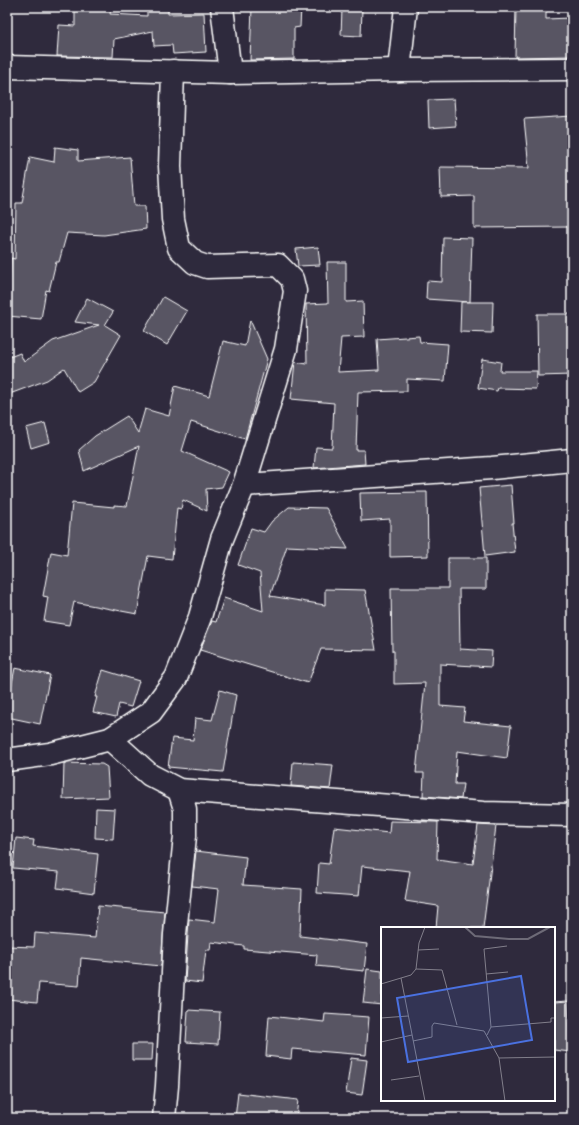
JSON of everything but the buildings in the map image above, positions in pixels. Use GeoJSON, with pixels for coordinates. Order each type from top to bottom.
{"type":"FeatureCollection","features":[{"type":"Feature","properties":{"kind":"street"},"geometry":{"type":"LineString","coordinates":[[222,7],[230,73]]}},
{"type":"Feature","properties":{"kind":"street"},"geometry":{"type":"LineString","coordinates":[[399,70],[406,7]]}},
{"type":"Feature","properties":{"kind":"street"},"geometry":{"type":"LineString","coordinates":[[7,67],[230,73],[572,69]]}},
{"type":"Feature","properties":{"kind":"street"},"geometry":{"type":"LineString","coordinates":[[7,760],[50,754],[110,739],[151,712],[176,678],[200,617],[222,539],[244,485],[286,349],[294,306],[294,291],[292,279],[278,265],[207,267],[195,263],[179,248],[173,219],[170,166],[174,71]]}},
{"type":"Feature","properties":{"kind":"street"},"geometry":{"type":"LineString","coordinates":[[244,485],[492,468],[572,460]]}},
{"type":"Feature","properties":{"kind":"street"},"geometry":{"type":"LineString","coordinates":[[110,739],[150,775],[179,790],[484,813],[572,816]]}},
{"type":"Feature","properties":{"kind":"street"},"geometry":{"type":"LineString","coordinates":[[164,1118],[175,934],[185,836],[185,809],[179,790]]}}]}
